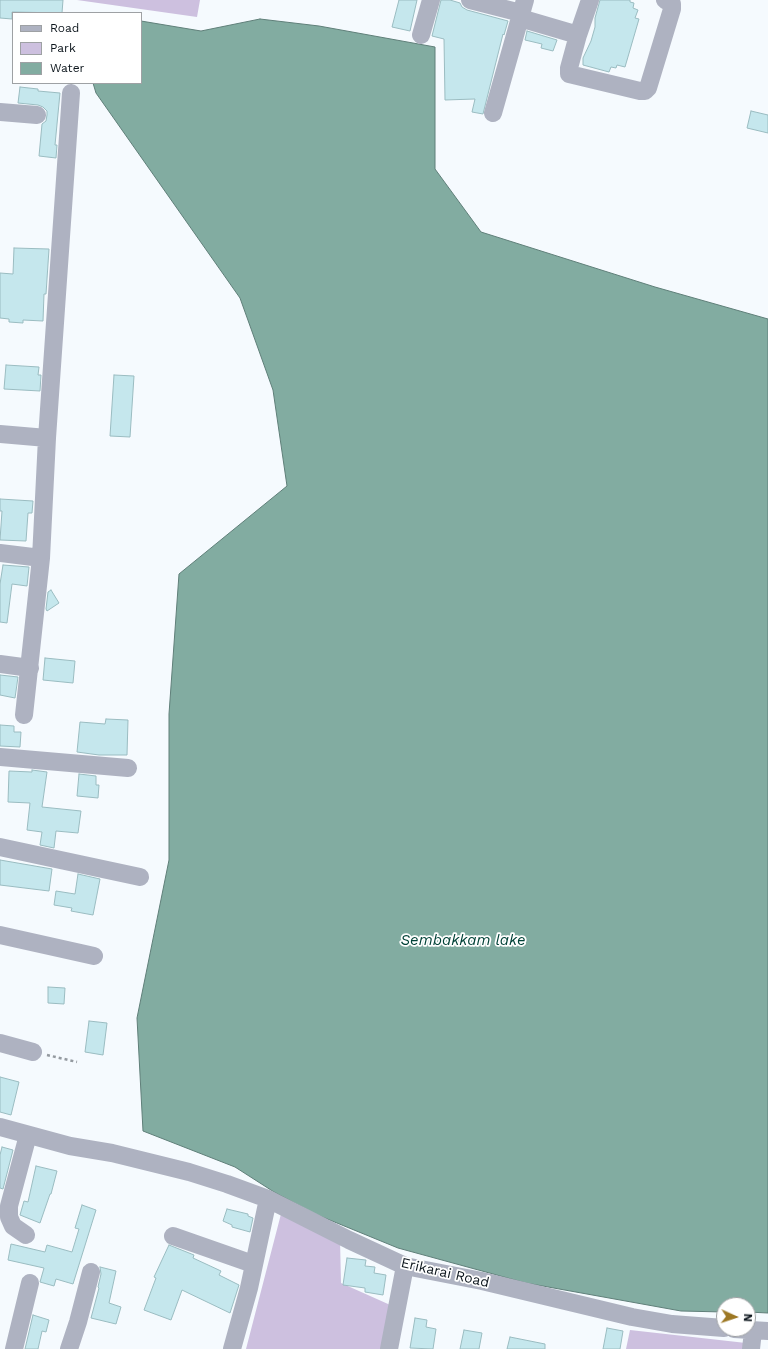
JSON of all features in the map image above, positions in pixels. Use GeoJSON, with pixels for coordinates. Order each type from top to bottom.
{"type":"FeatureCollection","features":[{"type":"Feature","properties":{"kind":"street"},"geometry":{"type":"LineString","coordinates":[[421,35],[431,0]]}},
{"type":"Feature","properties":{"kind":"street"},"geometry":{"type":"LineString","coordinates":[[470,0],[522,10],[578,35]]}},
{"type":"Feature","properties":{"kind":"street"},"geometry":{"type":"LineString","coordinates":[[590,0],[578,35],[569,68],[569,74],[640,91],[645,91],[648,88],[672,9],[672,4],[665,0]]}},
{"type":"Feature","properties":{"kind":"street"},"geometry":{"type":"LineString","coordinates":[[493,113],[522,10]]}},
{"type":"Feature","properties":{"kind":"street"},"geometry":{"type":"LineString","coordinates":[[24,715],[42,558],[47,438],[72,93]]}},
{"type":"Feature","properties":{"kind":"street"},"geometry":{"type":"LineString","coordinates":[[0,112],[37,115]]}},
{"type":"Feature","properties":{"kind":"street"},"geometry":{"type":"LineString","coordinates":[[0,434],[47,438]]}},
{"type":"Feature","properties":{"kind":"street"},"geometry":{"type":"LineString","coordinates":[[0,553],[42,558]]}},
{"type":"Feature","properties":{"kind":"street"},"geometry":{"type":"LineString","coordinates":[[0,664],[30,668]]}},
{"type":"Feature","properties":{"kind":"street"},"geometry":{"type":"LineString","coordinates":[[0,757],[128,768]]}},
{"type":"Feature","properties":{"kind":"street"},"geometry":{"type":"LineString","coordinates":[[0,847],[140,876]]}},
{"type":"Feature","properties":{"kind":"street"},"geometry":{"type":"LineString","coordinates":[[0,935],[94,956]]}},
{"type":"Feature","properties":{"kind":"street"},"geometry":{"type":"LineString","coordinates":[[0,1043],[33,1052]]}},
{"type":"Feature","properties":{"kind":"street","name":"Erikarai Road"},"geometry":{"type":"LineString","coordinates":[[0,1127],[70,1146],[112,1153],[189,1172],[268,1199],[349,1240],[405,1266],[482,1281],[632,1317],[672,1324],[716,1327]]}},
{"type":"Feature","properties":{"kind":"street"},"geometry":{"type":"LineString","coordinates":[[26,1234],[13,1226],[9,1217],[9,1206],[28,1135]]}},
{"type":"Feature","properties":{"kind":"street"},"geometry":{"type":"LineString","coordinates":[[232,1349],[249,1288],[268,1199]]}},
{"type":"Feature","properties":{"kind":"street"},"geometry":{"type":"LineString","coordinates":[[173,1236],[253,1264]]}},
{"type":"Feature","properties":{"kind":"street"},"geometry":{"type":"LineString","coordinates":[[389,1349],[405,1266]]}},
{"type":"Feature","properties":{"kind":"street"},"geometry":{"type":"LineString","coordinates":[[69,1349],[78,1322],[91,1272]]}},
{"type":"Feature","properties":{"kind":"street"},"geometry":{"type":"LineString","coordinates":[[14,1349],[30,1283]]}},
{"type":"Feature","properties":{"kind":"street"},"geometry":{"type":"LineString","coordinates":[[751,1349],[761,1331]]}},
{"type":"Feature","properties":{"kind":"path"},"geometry":{"type":"LineString","coordinates":[[33,1052],[77,1062]]}},
{"type":"Feature","properties":{"kind":"green space"},"geometry":{"type":"Polygon","coordinates":[[[77,0],[200,0],[197,17],[77,0]]]}},
{"type":"Feature","properties":{"kind":"green space"},"geometry":{"type":"Polygon","coordinates":[[[281,1214],[340,1239],[341,1283],[397,1308],[389,1349],[246,1349],[281,1214]]]}},
{"type":"Feature","properties":{"kind":"green space"},"geometry":{"type":"Polygon","coordinates":[[[630,1330],[746,1343],[746,1349],[626,1349],[630,1330]]]}},
{"type":"Feature","properties":{"kind":"water","name":"Sembakkam lake"},"geometry":{"type":"Polygon","coordinates":[[[260,19],[319,26],[435,47],[435,169],[481,232],[655,287],[768,319],[768,1313],[756,1312],[756,1297],[716,1297],[716,1312],[681,1311],[526,1283],[398,1248],[315,1214],[274,1192],[235,1167],[143,1131],[137,1018],[169,860],[169,714],[179,574],[287,486],[273,390],[240,298],[96,93],[93,84],[142,84],[142,21],[201,31],[260,19]]]}},
{"type":"Feature","properties":{"kind":"building"},"geometry":{"type":"Polygon","coordinates":[[[0,0],[63,0],[62,12],[12,12],[12,19],[0,18],[0,0]]]}},
{"type":"Feature","properties":{"kind":"building"},"geometry":{"type":"Polygon","coordinates":[[[399,0],[417,0],[410,31],[392,27],[399,0]]]}},
{"type":"Feature","properties":{"kind":"building"},"geometry":{"type":"Polygon","coordinates":[[[441,0],[450,0],[460,3],[462,7],[467,10],[508,21],[504,35],[503,34],[483,114],[472,112],[475,99],[445,100],[444,39],[432,36],[441,0]]]}},
{"type":"Feature","properties":{"kind":"building"},"geometry":{"type":"Polygon","coordinates":[[[600,0],[630,0],[630,2],[634,3],[633,8],[638,10],[635,18],[639,19],[625,67],[617,65],[616,68],[611,67],[609,72],[583,65],[583,58],[591,41],[595,27],[595,18],[600,0]]]}},
{"type":"Feature","properties":{"kind":"building"},"geometry":{"type":"Polygon","coordinates":[[[527,31],[557,40],[553,51],[541,48],[542,44],[525,40],[527,31]]]}},
{"type":"Feature","properties":{"kind":"building"},"geometry":{"type":"Polygon","coordinates":[[[20,87],[38,89],[38,91],[60,93],[55,145],[57,145],[56,158],[39,156],[42,124],[46,121],[47,111],[38,105],[18,103],[20,87]]]}},
{"type":"Feature","properties":{"kind":"building"},"geometry":{"type":"Polygon","coordinates":[[[751,111],[768,115],[768,133],[747,128],[751,111]]]}},
{"type":"Feature","properties":{"kind":"building"},"geometry":{"type":"Polygon","coordinates":[[[14,248],[49,249],[46,294],[44,294],[43,321],[23,320],[23,323],[9,322],[9,319],[0,318],[0,273],[13,274],[14,248]]]}},
{"type":"Feature","properties":{"kind":"building"},"geometry":{"type":"Polygon","coordinates":[[[6,365],[39,367],[38,375],[41,375],[40,391],[4,389],[6,365]]]}},
{"type":"Feature","properties":{"kind":"building"},"geometry":{"type":"Polygon","coordinates":[[[114,375],[134,376],[130,437],[110,436],[114,375]]]}},
{"type":"Feature","properties":{"kind":"building"},"geometry":{"type":"Polygon","coordinates":[[[0,499],[33,501],[32,513],[28,513],[26,541],[0,540],[2,511],[0,511],[0,499]]]}},
{"type":"Feature","properties":{"kind":"building"},"geometry":{"type":"Polygon","coordinates":[[[3,565],[29,567],[27,586],[12,584],[7,623],[0,622],[0,584],[3,565]]]}},
{"type":"Feature","properties":{"kind":"building"},"geometry":{"type":"Polygon","coordinates":[[[51,590],[59,603],[47,611],[48,592],[51,590]]]}},
{"type":"Feature","properties":{"kind":"building"},"geometry":{"type":"Polygon","coordinates":[[[45,658],[75,661],[73,683],[43,680],[45,658]]]}},
{"type":"Feature","properties":{"kind":"building"},"geometry":{"type":"Polygon","coordinates":[[[0,675],[18,677],[15,698],[0,695],[0,675]]]}},
{"type":"Feature","properties":{"kind":"building"},"geometry":{"type":"Polygon","coordinates":[[[106,719],[128,720],[127,755],[99,755],[77,752],[80,722],[105,724],[106,719]]]}},
{"type":"Feature","properties":{"kind":"building"},"geometry":{"type":"Polygon","coordinates":[[[0,725],[14,726],[14,732],[21,732],[20,747],[0,746],[0,725]]]}},
{"type":"Feature","properties":{"kind":"building"},"geometry":{"type":"Polygon","coordinates":[[[32,770],[47,772],[42,807],[81,811],[78,833],[56,831],[54,848],[40,845],[42,832],[27,830],[30,803],[8,802],[9,771],[32,772],[32,770]]]}},
{"type":"Feature","properties":{"kind":"building"},"geometry":{"type":"Polygon","coordinates":[[[79,774],[96,776],[96,785],[99,785],[98,798],[77,796],[79,774]]]}},
{"type":"Feature","properties":{"kind":"building"},"geometry":{"type":"Polygon","coordinates":[[[0,860],[52,869],[49,891],[0,885],[0,860]]]}},
{"type":"Feature","properties":{"kind":"building"},"geometry":{"type":"Polygon","coordinates":[[[78,874],[100,879],[93,915],[71,911],[72,908],[54,905],[56,891],[75,894],[78,874]]]}},
{"type":"Feature","properties":{"kind":"building"},"geometry":{"type":"Polygon","coordinates":[[[48,987],[65,988],[64,1004],[48,1003],[48,987]]]}},
{"type":"Feature","properties":{"kind":"building"},"geometry":{"type":"Polygon","coordinates":[[[89,1021],[107,1023],[103,1055],[85,1052],[89,1021]]]}},
{"type":"Feature","properties":{"kind":"building"},"geometry":{"type":"Polygon","coordinates":[[[0,1077],[19,1082],[11,1115],[0,1112],[0,1077]]]}},
{"type":"Feature","properties":{"kind":"building"},"geometry":{"type":"Polygon","coordinates":[[[2,1147],[13,1150],[3,1189],[0,1188],[0,1155],[2,1147]]]}},
{"type":"Feature","properties":{"kind":"building"},"geometry":{"type":"Polygon","coordinates":[[[36,1166],[57,1171],[51,1194],[40,1223],[20,1215],[24,1201],[28,1202],[36,1166]]]}},
{"type":"Feature","properties":{"kind":"building"},"geometry":{"type":"Polygon","coordinates":[[[82,1205],[96,1210],[73,1284],[56,1279],[54,1286],[40,1282],[44,1268],[8,1260],[11,1244],[45,1252],[47,1245],[72,1252],[79,1229],[75,1228],[82,1205]]]}},
{"type":"Feature","properties":{"kind":"building"},"geometry":{"type":"Polygon","coordinates":[[[227,1209],[248,1214],[248,1216],[253,1218],[250,1232],[232,1227],[232,1225],[223,1221],[227,1209]]]}},
{"type":"Feature","properties":{"kind":"building"},"geometry":{"type":"Polygon","coordinates":[[[169,1245],[194,1255],[193,1258],[221,1271],[219,1275],[239,1285],[230,1313],[182,1290],[171,1320],[144,1310],[156,1278],[154,1277],[169,1245]]]}},
{"type":"Feature","properties":{"kind":"building"},"geometry":{"type":"Polygon","coordinates":[[[347,1258],[366,1260],[365,1266],[375,1267],[374,1273],[386,1275],[383,1295],[365,1292],[365,1288],[343,1285],[347,1258]]]}},
{"type":"Feature","properties":{"kind":"building"},"geometry":{"type":"Polygon","coordinates":[[[100,1267],[116,1271],[109,1303],[121,1307],[116,1324],[91,1318],[99,1288],[101,1274],[100,1267]]]}},
{"type":"Feature","properties":{"kind":"building"},"geometry":{"type":"Polygon","coordinates":[[[33,1315],[49,1320],[46,1332],[42,1331],[38,1349],[25,1349],[33,1315]]]}},
{"type":"Feature","properties":{"kind":"building"},"geometry":{"type":"Polygon","coordinates":[[[415,1318],[427,1320],[426,1327],[436,1329],[433,1349],[410,1348],[415,1318]]]}},
{"type":"Feature","properties":{"kind":"building"},"geometry":{"type":"Polygon","coordinates":[[[607,1328],[623,1331],[620,1349],[603,1349],[607,1328]]]}},
{"type":"Feature","properties":{"kind":"building"},"geometry":{"type":"Polygon","coordinates":[[[464,1330],[482,1333],[479,1349],[460,1349],[464,1330]]]}},
{"type":"Feature","properties":{"kind":"building"},"geometry":{"type":"Polygon","coordinates":[[[510,1337],[545,1344],[545,1349],[507,1349],[510,1337]]]}}]}
